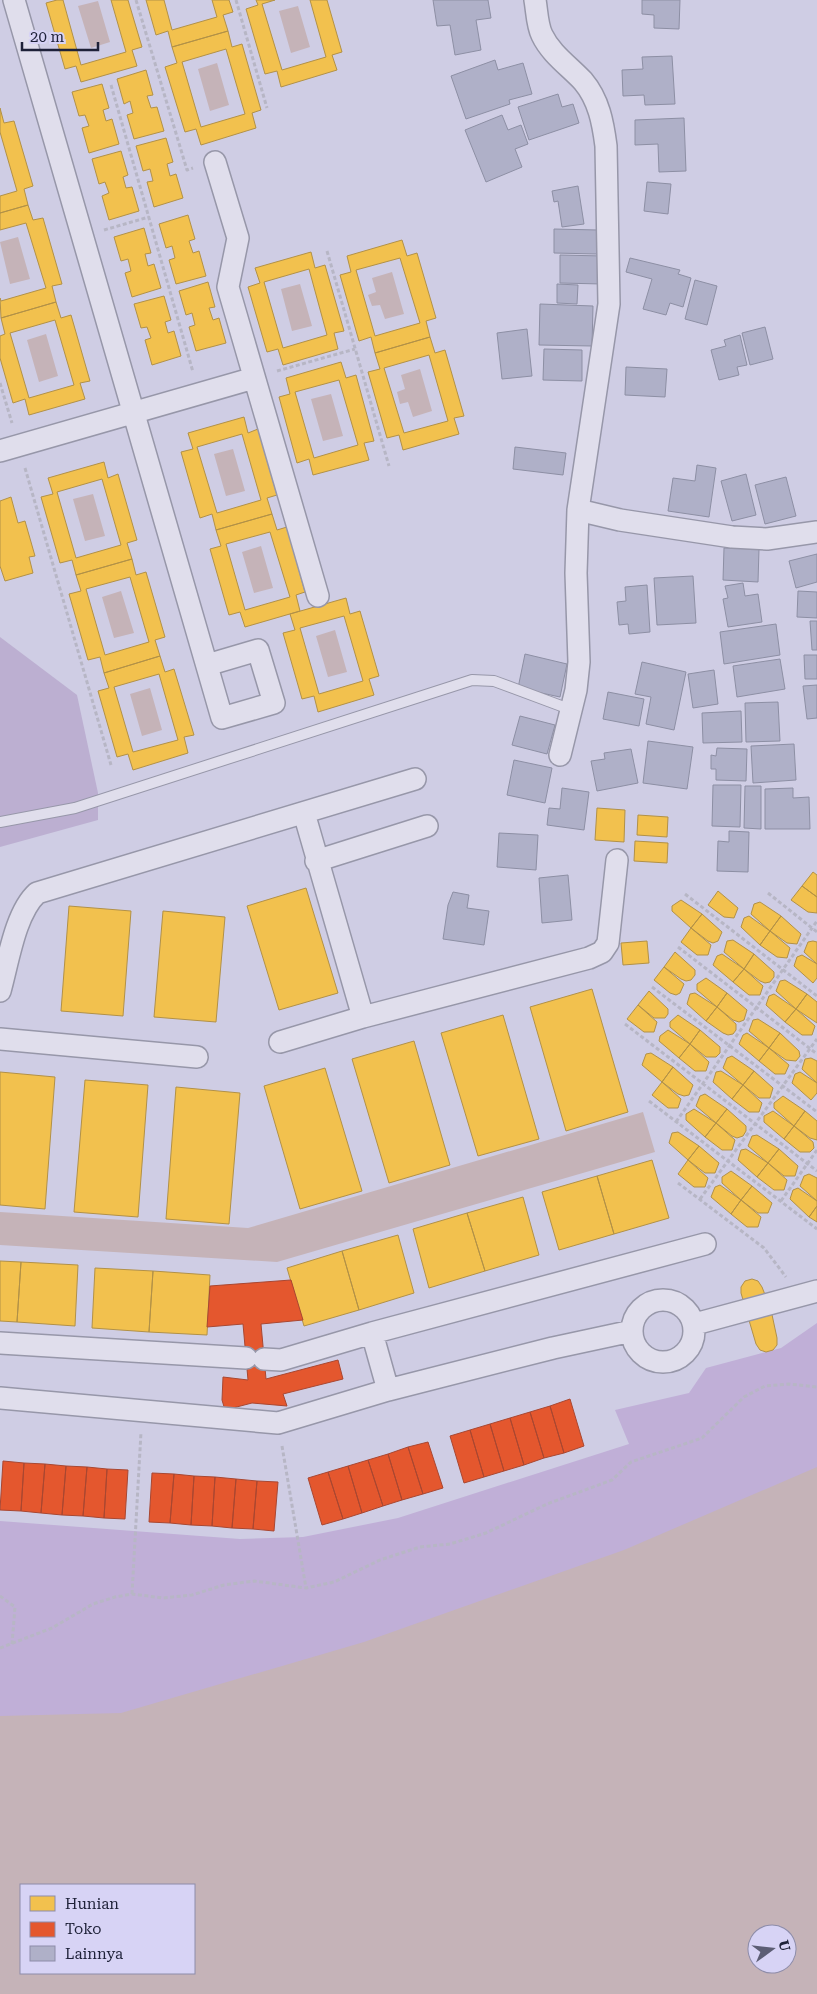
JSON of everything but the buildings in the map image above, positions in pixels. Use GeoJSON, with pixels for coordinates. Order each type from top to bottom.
{"type":"FeatureCollection","features":[{"type":"Feature","properties":{"kind":"street"},"geometry":{"type":"LineString","coordinates":[[14,0],[207,665]]}},
{"type":"Feature","properties":{"kind":"street"},"geometry":{"type":"LineString","coordinates":[[535,0],[541,33],[550,48],[584,82],[596,99],[603,123],[606,146],[610,304],[578,510],[579,662],[572,710],[560,755]]}},
{"type":"Feature","properties":{"kind":"street"},"geometry":{"type":"LineString","coordinates":[[215,162],[238,238],[228,287],[318,596]]}},
{"type":"Feature","properties":{"kind":"street"},"geometry":{"type":"LineString","coordinates":[[9,448],[254,378]]}},
{"type":"Feature","properties":{"kind":"street"},"geometry":{"type":"LineString","coordinates":[[578,510],[620,520],[732,537],[767,539],[817,532]]}},
{"type":"Feature","properties":{"kind":"street"},"geometry":{"type":"LineString","coordinates":[[0,991],[22,914],[28,901],[37,893],[415,779]]}},
{"type":"Feature","properties":{"kind":"street"},"geometry":{"type":"LineString","coordinates":[[304,813],[316,861],[363,1017]]}},
{"type":"Feature","properties":{"kind":"street"},"geometry":{"type":"LineString","coordinates":[[316,861],[427,826]]}},
{"type":"Feature","properties":{"kind":"street"},"geometry":{"type":"LineString","coordinates":[[280,1042],[363,1017],[589,958],[602,952],[608,943],[617,860]]}},
{"type":"Feature","properties":{"kind":"street"},"geometry":{"type":"LineString","coordinates":[[0,1039],[197,1057]]}},
{"type":"Feature","properties":{"kind":"street"},"geometry":{"type":"LineString","coordinates":[[0,1343],[281,1360],[372,1333],[705,1244]]}},
{"type":"Feature","properties":{"kind":"street"},"geometry":{"type":"LineString","coordinates":[[695,1324],[808,1293]]}},
{"type":"Feature","properties":{"kind":"street"},"geometry":{"type":"LineString","coordinates":[[660,1299],[675,1301],[688,1310],[695,1324],[692,1346],[677,1360],[656,1363],[638,1351],[632,1331],[635,1316],[645,1304],[660,1299]]}},
{"type":"Feature","properties":{"kind":"street"},"geometry":{"type":"LineString","coordinates":[[0,1398],[278,1423],[388,1390],[553,1348],[632,1331]]}},
{"type":"Feature","properties":{"kind":"street"},"geometry":{"type":"LineString","coordinates":[[372,1333],[388,1390]]}},
{"type":"Feature","properties":{"kind":"lane"},"geometry":{"type":"LineString","coordinates":[[0,822],[75,808],[472,680],[494,682],[572,710]]}},
{"type":"Feature","properties":{"kind":"path"},"geometry":{"type":"LineString","coordinates":[[136,0],[187,170]]}},
{"type":"Feature","properties":{"kind":"path"},"geometry":{"type":"LineString","coordinates":[[236,0],[267,108]]}},
{"type":"Feature","properties":{"kind":"path"},"geometry":{"type":"LineString","coordinates":[[111,85],[200,393]]}},
{"type":"Feature","properties":{"kind":"path"},"geometry":{"type":"LineString","coordinates":[[83,236],[149,217]]}},
{"type":"Feature","properties":{"kind":"path"},"geometry":{"type":"LineString","coordinates":[[327,250],[389,466]]}},
{"type":"Feature","properties":{"kind":"path"},"geometry":{"type":"LineString","coordinates":[[254,378],[355,349]]}},
{"type":"Feature","properties":{"kind":"path"},"geometry":{"type":"LineString","coordinates":[[0,383],[9,448],[111,765]]}},
{"type":"Feature","properties":{"kind":"path"},"geometry":{"type":"LineString","coordinates":[[768,893],[817,932]]}},
{"type":"Feature","properties":{"kind":"path"},"geometry":{"type":"LineString","coordinates":[[685,894],[817,996]]}},
{"type":"Feature","properties":{"kind":"path"},"geometry":{"type":"LineString","coordinates":[[676,1122],[817,921]]}},
{"type":"Feature","properties":{"kind":"path"},"geometry":{"type":"LineString","coordinates":[[678,947],[817,1054]]}},
{"type":"Feature","properties":{"kind":"path"},"geometry":{"type":"LineString","coordinates":[[652,987],[817,1112]]}},
{"type":"Feature","properties":{"kind":"path"},"geometry":{"type":"LineString","coordinates":[[626,1024],[817,1171]]}},
{"type":"Feature","properties":{"kind":"path"},"geometry":{"type":"LineString","coordinates":[[700,1200],[817,1039]]}},
{"type":"Feature","properties":{"kind":"path"},"geometry":{"type":"LineString","coordinates":[[649,1100],[817,1228]]}},
{"type":"Feature","properties":{"kind":"path"},"geometry":{"type":"LineString","coordinates":[[781,1201],[817,1150]]}},
{"type":"Feature","properties":{"kind":"path"},"geometry":{"type":"LineString","coordinates":[[678,1183],[764,1248],[808,1293]]}},
{"type":"Feature","properties":{"kind":"path"},"geometry":{"type":"LineString","coordinates":[[0,1648],[52,1628],[93,1604],[115,1596],[132,1594],[163,1598],[192,1595],[224,1585],[254,1581],[306,1588],[334,1582],[380,1560],[420,1546],[450,1544],[486,1533],[547,1504],[612,1480],[631,1462],[702,1438],[744,1397],[766,1386],[788,1384],[817,1387]]}},
{"type":"Feature","properties":{"kind":"path"},"geometry":{"type":"LineString","coordinates":[[132,1594],[142,1412]]}},
{"type":"Feature","properties":{"kind":"path"},"geometry":{"type":"LineString","coordinates":[[278,1423],[306,1588]]}},
{"type":"Feature","properties":{"kind":"path"},"geometry":{"type":"LineString","coordinates":[[0,1596],[15,1607],[12,1644]]}},
{"type":"Feature","properties":{"kind":"shaded area"},"geometry":{"type":"Polygon","coordinates":[[[98,1],[110,42],[91,48],[78,6],[98,1]]]}},
{"type":"Feature","properties":{"kind":"shaded area"},"geometry":{"type":"Polygon","coordinates":[[[298,6],[310,47],[291,53],[279,11],[298,6]]]}},
{"type":"Feature","properties":{"kind":"shaded area"},"geometry":{"type":"Polygon","coordinates":[[[217,63],[229,105],[210,111],[198,69],[217,63]]]}},
{"type":"Feature","properties":{"kind":"shaded area"},"geometry":{"type":"Polygon","coordinates":[[[18,237],[30,279],[10,284],[0,242],[18,237]]]}},
{"type":"Feature","properties":{"kind":"shaded area"},"geometry":{"type":"Polygon","coordinates":[[[392,272],[404,314],[385,319],[380,305],[372,306],[368,295],[376,292],[372,278],[392,272]]]}},
{"type":"Feature","properties":{"kind":"shaded area"},"geometry":{"type":"Polygon","coordinates":[[[300,284],[312,326],[292,331],[281,289],[300,284]]]}},
{"type":"Feature","properties":{"kind":"shaded area"},"geometry":{"type":"Polygon","coordinates":[[[46,334],[58,376],[39,382],[27,340],[46,334]]]}},
{"type":"Feature","properties":{"kind":"shaded area"},"geometry":{"type":"Polygon","coordinates":[[[420,369],[432,411],[413,417],[408,402],[400,404],[397,392],[405,389],[401,375],[420,369]]]}},
{"type":"Feature","properties":{"kind":"shaded area"},"geometry":{"type":"Polygon","coordinates":[[[331,394],[343,436],[323,441],[311,399],[331,394]]]}},
{"type":"Feature","properties":{"kind":"shaded area"},"geometry":{"type":"Polygon","coordinates":[[[233,449],[245,491],[226,496],[214,454],[233,449]]]}},
{"type":"Feature","properties":{"kind":"shaded area"},"geometry":{"type":"Polygon","coordinates":[[[93,494],[105,536],[85,541],[73,499],[93,494]]]}},
{"type":"Feature","properties":{"kind":"shaded area"},"geometry":{"type":"Polygon","coordinates":[[[261,546],[273,588],[254,593],[242,552],[261,546]]]}},
{"type":"Feature","properties":{"kind":"shaded area"},"geometry":{"type":"Polygon","coordinates":[[[121,591],[134,633],[114,638],[102,597],[121,591]]]}},
{"type":"Feature","properties":{"kind":"shaded area"},"geometry":{"type":"Polygon","coordinates":[[[335,630],[347,672],[328,677],[316,636],[335,630]]]}},
{"type":"Feature","properties":{"kind":"shaded area"},"geometry":{"type":"Polygon","coordinates":[[[0,637],[77,695],[98,793],[98,820],[0,847],[0,637]]]}},
{"type":"Feature","properties":{"kind":"shaded area"},"geometry":{"type":"Polygon","coordinates":[[[150,688],[162,730],[142,736],[130,694],[150,688]]]}},
{"type":"Feature","properties":{"kind":"shaded area"},"geometry":{"type":"Polygon","coordinates":[[[643,1112],[655,1152],[277,1262],[0,1245],[0,1212],[248,1228],[643,1112]]]}},
{"type":"Feature","properties":{"kind":"shaded area"},"geometry":{"type":"Polygon","coordinates":[[[817,1323],[817,1994],[0,1994],[0,1521],[240,1539],[303,1537],[398,1518],[629,1444],[615,1410],[689,1393],[706,1368],[781,1348],[817,1323]]]}},
{"type":"Feature","properties":{"kind":"shaded area"},"geometry":{"type":"Polygon","coordinates":[[[817,1467],[817,1994],[0,1994],[0,1716],[121,1713],[364,1642],[624,1550],[817,1467]]]}}]}
